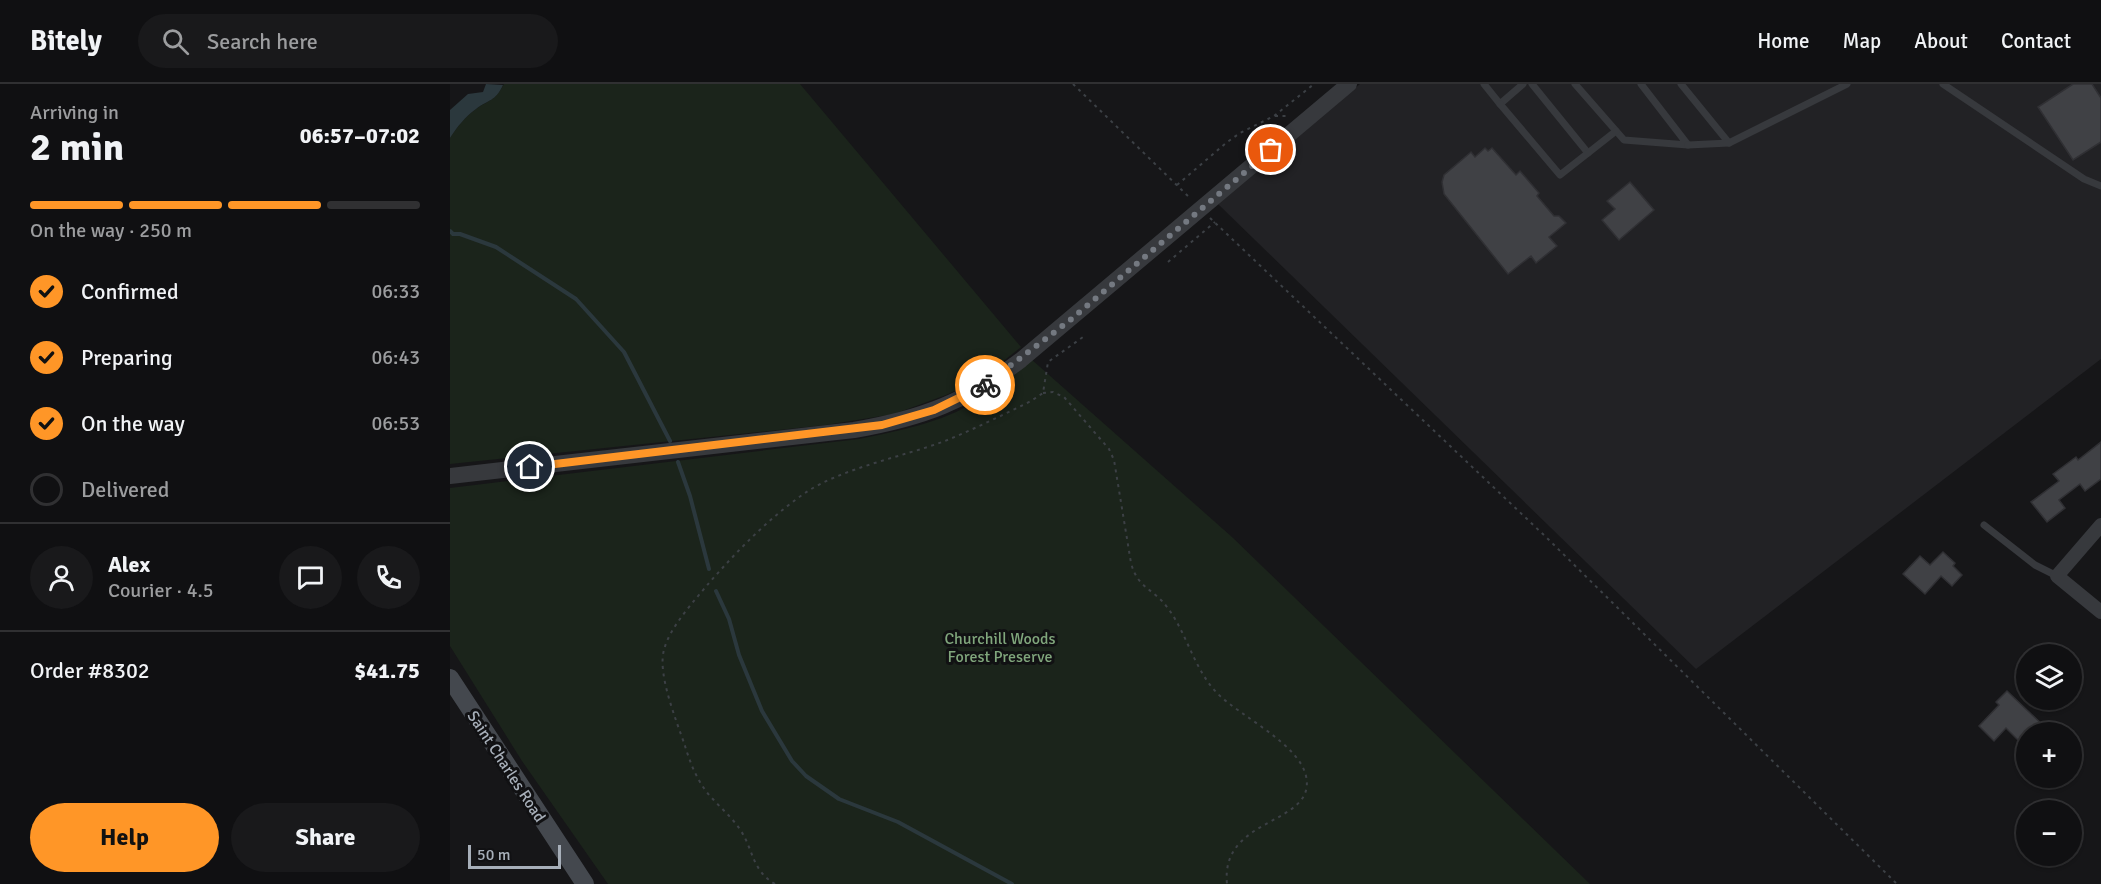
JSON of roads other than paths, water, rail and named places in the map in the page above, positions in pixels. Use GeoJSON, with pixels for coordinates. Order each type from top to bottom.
{"type":"FeatureCollection","features":[{"type":"Feature","properties":{"kind":"main road","name":"Saint Charles Road"},"geometry":{"type":"LineString","coordinates":[[450,678],[585,884]]}},
{"type":"Feature","properties":{"kind":"street"},"geometry":{"type":"LineString","coordinates":[[450,476],[854,430],[919,416],[950,404],[986,385],[1021,360],[1349,84]]}},
{"type":"Feature","properties":{"kind":"street"},"geometry":{"type":"LineString","coordinates":[[2101,525],[2057,576],[2101,612]]}},
{"type":"Feature","properties":{"kind":"lane"},"geometry":{"type":"LineString","coordinates":[[1484,84],[1560,175],[1616,131]]}},
{"type":"Feature","properties":{"kind":"lane"},"geometry":{"type":"LineString","coordinates":[[1500,104],[1523,84]]}},
{"type":"Feature","properties":{"kind":"lane"},"geometry":{"type":"LineString","coordinates":[[1532,84],[1588,153]]}},
{"type":"Feature","properties":{"kind":"lane"},"geometry":{"type":"LineString","coordinates":[[1575,84],[1624,140],[1688,145],[1729,143],[1847,84]]}},
{"type":"Feature","properties":{"kind":"lane"},"geometry":{"type":"LineString","coordinates":[[1641,84],[1688,145]]}},
{"type":"Feature","properties":{"kind":"lane"},"geometry":{"type":"LineString","coordinates":[[1682,84],[1729,143]]}},
{"type":"Feature","properties":{"kind":"lane"},"geometry":{"type":"LineString","coordinates":[[1943,84],[2084,179],[2101,186]]}},
{"type":"Feature","properties":{"kind":"lane"},"geometry":{"type":"LineString","coordinates":[[1984,525],[2035,565],[2057,576]]}},
{"type":"Feature","properties":{"kind":"waterway"},"geometry":{"type":"LineString","coordinates":[[450,231],[453,234],[460,234],[496,247],[576,299],[624,352],[670,441]]}},
{"type":"Feature","properties":{"kind":"waterway"},"geometry":{"type":"LineString","coordinates":[[678,462],[690,496],[709,569]]}},
{"type":"Feature","properties":{"kind":"waterway"},"geometry":{"type":"LineString","coordinates":[[716,591],[729,619],[739,655],[762,711],[792,761],[806,776],[839,799],[898,822],[1012,884]]}},
{"type":"Feature","properties":{"kind":"park label","name":"Churchill Woods Forest Preserve"},"geometry":{"type":"Point","coordinates":[1000,647]}}]}
